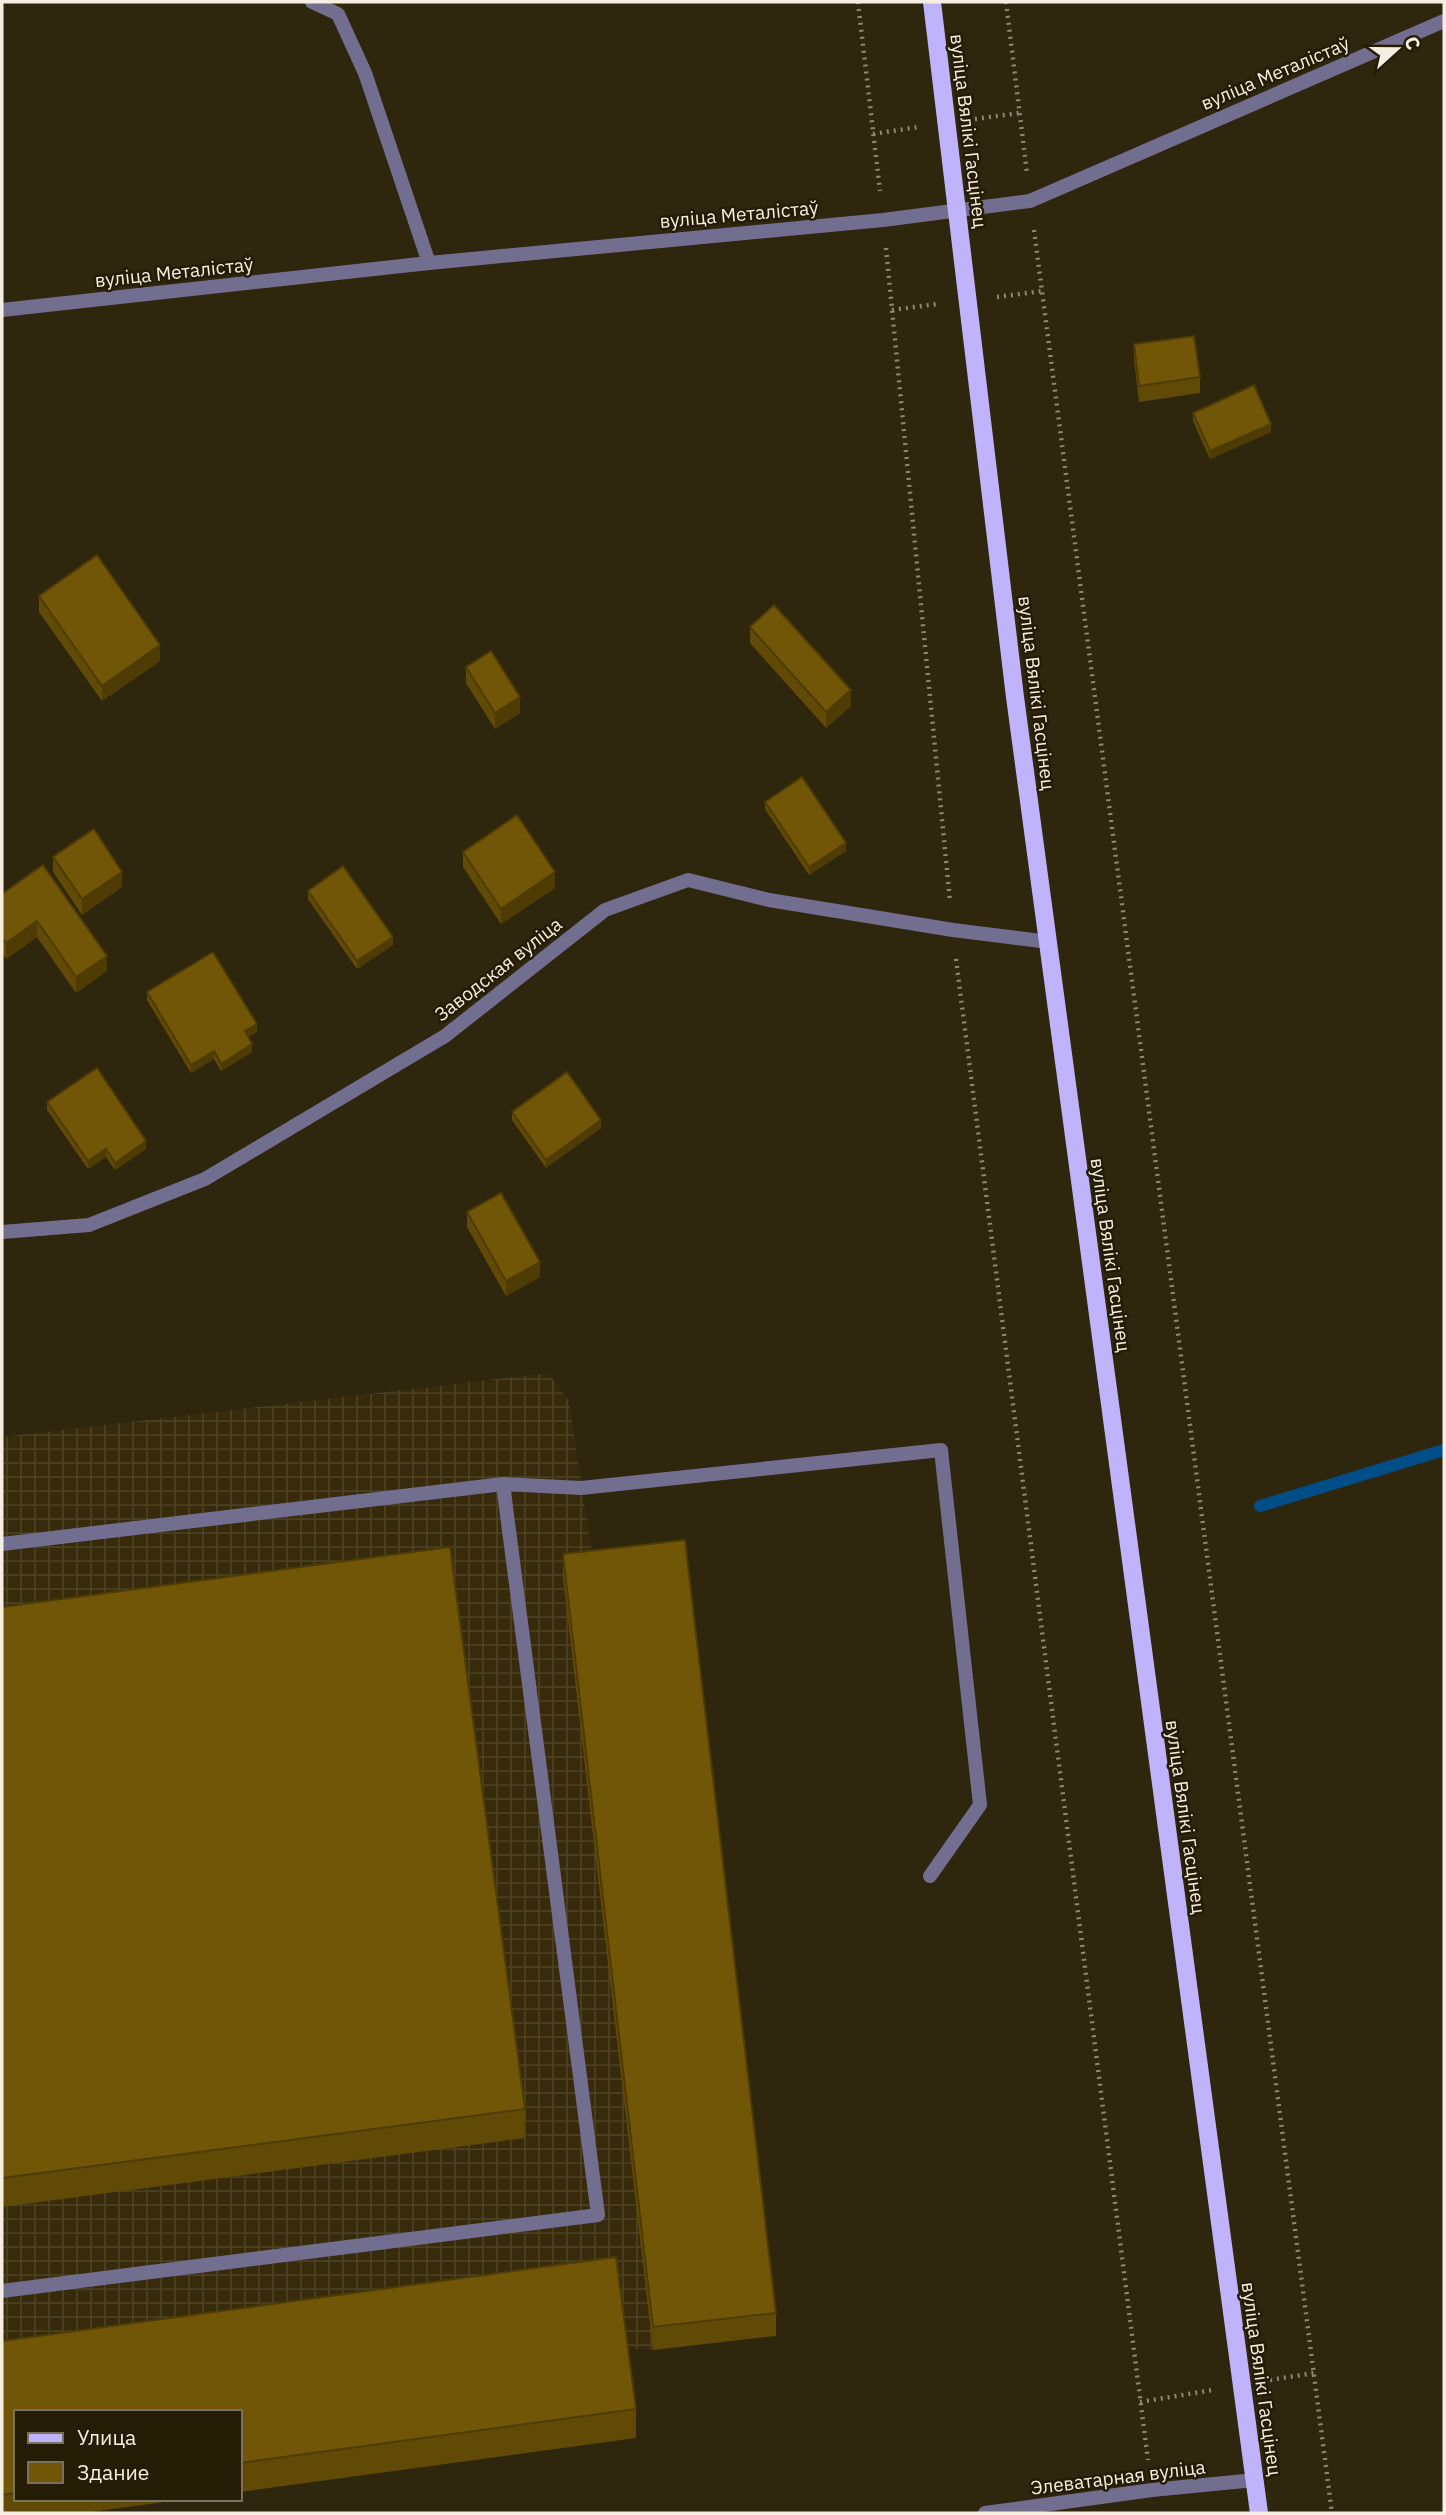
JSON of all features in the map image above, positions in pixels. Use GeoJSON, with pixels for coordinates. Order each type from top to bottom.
{"type":"FeatureCollection","features":[{"type":"Feature","properties":{"kind":"main road","name":"вуліца Вялікі Гасцінец"},"geometry":{"type":"LineString","coordinates":[[932,2],[1013,683],[1259,2513]]}},
{"type":"Feature","properties":{"kind":"street"},"geometry":{"type":"LineString","coordinates":[[312,2],[338,14],[365,73],[429,263]]}},
{"type":"Feature","properties":{"kind":"street","name":"вуліца Металістаў"},"geometry":{"type":"LineString","coordinates":[[2,310],[429,263],[883,220],[1030,201],[1444,21]]}},
{"type":"Feature","properties":{"kind":"street","name":"Заводская вуліца"},"geometry":{"type":"LineString","coordinates":[[2,1232],[89,1225],[205,1179],[444,1036],[605,910],[688,880],[769,900],[953,930],[1049,942]]}},
{"type":"Feature","properties":{"kind":"street"},"geometry":{"type":"LineString","coordinates":[[2,1544],[503,1484],[581,1488],[941,1450],[980,1805],[930,1876]]}},
{"type":"Feature","properties":{"kind":"street"},"geometry":{"type":"LineString","coordinates":[[2,2291],[598,2215],[503,1484]]}},
{"type":"Feature","properties":{"kind":"street","name":"Элеватарная вуліца"},"geometry":{"type":"LineString","coordinates":[[985,2513],[1050,2509],[1152,2490],[1255,2480]]}},
{"type":"Feature","properties":{"kind":"path"},"geometry":{"type":"LineString","coordinates":[[858,2],[883,220],[953,930],[1140,2402]]}},
{"type":"Feature","properties":{"kind":"path"},"geometry":{"type":"LineString","coordinates":[[1006,2],[1332,2513]]}},
{"type":"Feature","properties":{"kind":"shaded area"},"geometry":{"type":"Polygon","coordinates":[[[548,1373],[569,1401],[595,1573],[653,2350],[624,2348],[242,2412],[14,2410],[14,2501],[2,2513],[2,1437],[548,1373]]]}},
{"type":"Feature","properties":{"kind":"building"},"geometry":{"type":"Polygon","coordinates":[[[1194,336],[1200,377],[1139,386],[1134,344],[1194,336]]]}},
{"type":"Feature","properties":{"kind":"building"},"geometry":{"type":"Polygon","coordinates":[[[1254,385],[1271,424],[1210,451],[1193,413],[1254,385]]]}},
{"type":"Feature","properties":{"kind":"building"},"geometry":{"type":"Polygon","coordinates":[[[97,555],[160,645],[102,686],[39,596],[97,555]]]}},
{"type":"Feature","properties":{"kind":"building"},"geometry":{"type":"Polygon","coordinates":[[[774,605],[851,690],[826,712],[750,627],[774,605]]]}},
{"type":"Feature","properties":{"kind":"building"},"geometry":{"type":"Polygon","coordinates":[[[491,651],[520,697],[495,713],[466,667],[491,651]]]}},
{"type":"Feature","properties":{"kind":"building"},"geometry":{"type":"Polygon","coordinates":[[[802,777],[846,843],[809,867],[765,802],[802,777]]]}},
{"type":"Feature","properties":{"kind":"building"},"geometry":{"type":"Polygon","coordinates":[[[517,815],[555,872],[501,909],[463,852],[517,815]]]}},
{"type":"Feature","properties":{"kind":"building"},"geometry":{"type":"Polygon","coordinates":[[[94,829],[122,872],[82,899],[53,857],[94,829]]]}},
{"type":"Feature","properties":{"kind":"building"},"geometry":{"type":"Polygon","coordinates":[[[43,865],[107,956],[76,977],[37,921],[6,943],[2,938],[2,894],[43,865]]]}},
{"type":"Feature","properties":{"kind":"building"},"geometry":{"type":"Polygon","coordinates":[[[343,866],[393,937],[357,961],[308,891],[343,866]]]}},
{"type":"Feature","properties":{"kind":"building"},"geometry":{"type":"Polygon","coordinates":[[[213,952],[257,1024],[245,1031],[252,1044],[221,1064],[214,1051],[191,1065],[147,992],[213,952]]]}},
{"type":"Feature","properties":{"kind":"building"},"geometry":{"type":"Polygon","coordinates":[[[97,1068],[146,1141],[115,1163],[106,1149],[88,1161],[47,1102],[97,1068]]]}},
{"type":"Feature","properties":{"kind":"building"},"geometry":{"type":"Polygon","coordinates":[[[567,1072],[601,1120],[546,1160],[512,1112],[567,1072]]]}},
{"type":"Feature","properties":{"kind":"building"},"geometry":{"type":"Polygon","coordinates":[[[501,1193],[540,1262],[506,1281],[467,1212],[501,1193]]]}},
{"type":"Feature","properties":{"kind":"building"},"geometry":{"type":"Polygon","coordinates":[[[685,1540],[776,2313],[653,2327],[563,1554],[685,1540]]]}},
{"type":"Feature","properties":{"kind":"building"},"geometry":{"type":"Polygon","coordinates":[[[450,1547],[525,2109],[2,2178],[2,1607],[450,1547]]]}},
{"type":"Feature","properties":{"kind":"building"},"geometry":{"type":"Polygon","coordinates":[[[616,2257],[636,2409],[242,2463],[242,2410],[14,2410],[14,2493],[2,2495],[2,2341],[616,2257]]]}},
{"type":"Feature","properties":{"kind":"waterway"},"geometry":{"type":"LineString","coordinates":[[1260,1506],[1444,1450]]}}]}
